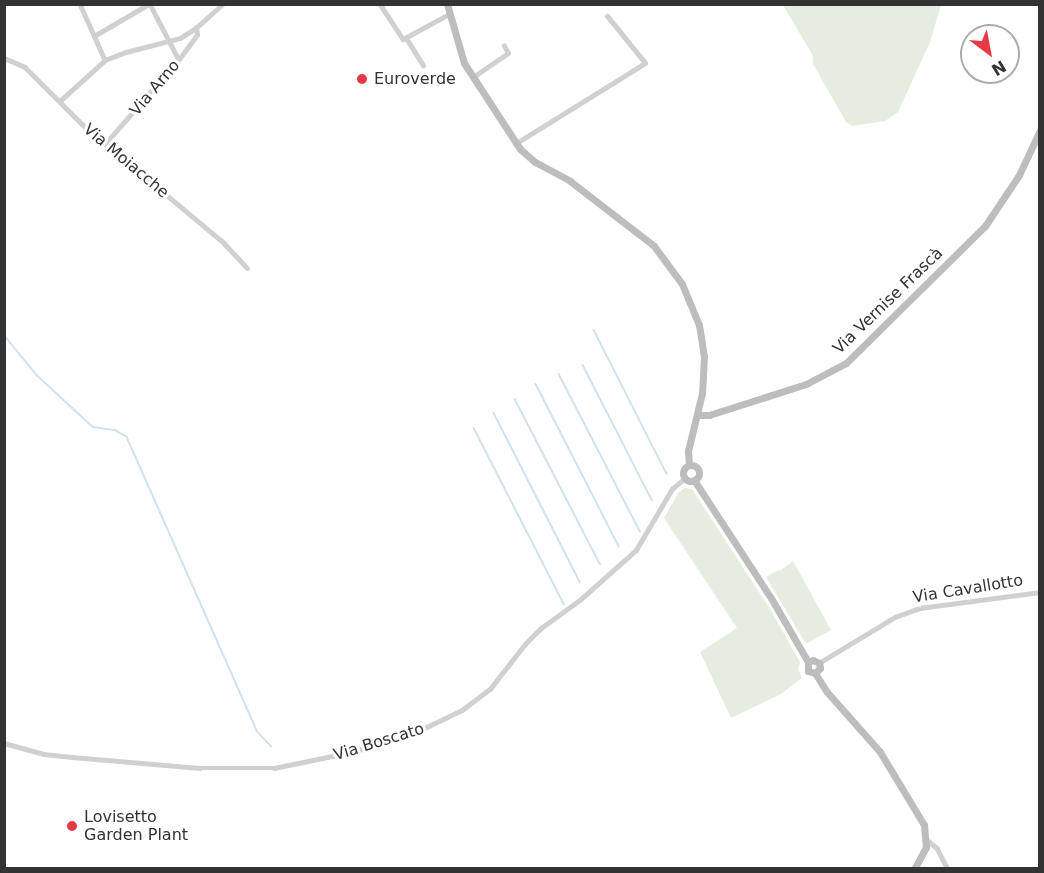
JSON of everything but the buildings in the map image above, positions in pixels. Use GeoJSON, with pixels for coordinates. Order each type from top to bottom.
{"type":"FeatureCollection","features":[{"type":"Feature","properties":{"kind":"street"},"geometry":{"type":"LineString","coordinates":[[81,4],[105,60]]}},
{"type":"Feature","properties":{"kind":"street"},"geometry":{"type":"LineString","coordinates":[[60,101],[105,60],[169,41],[196,28],[223,4]]}},
{"type":"Feature","properties":{"kind":"street"},"geometry":{"type":"LineString","coordinates":[[380,4],[400,38],[407,39],[449,14]]}},
{"type":"Feature","properties":{"kind":"street"},"geometry":{"type":"LineString","coordinates":[[447,4],[460,52],[515,144],[530,158],[570,182],[654,246],[671,265],[692,305],[702,341],[703,381],[688,450],[689,465]]}},
{"type":"Feature","properties":{"kind":"street"},"geometry":{"type":"LineString","coordinates":[[94,36],[149,5],[177,56]]}},
{"type":"Feature","properties":{"kind":"street"},"geometry":{"type":"LineString","coordinates":[[515,144],[645,63],[607,15]]}},
{"type":"Feature","properties":{"kind":"street","name":"Via Arno"},"geometry":{"type":"LineString","coordinates":[[105,144],[179,59],[197,35],[196,28]]}},
{"type":"Feature","properties":{"kind":"street"},"geometry":{"type":"LineString","coordinates":[[407,39],[423,65]]}},
{"type":"Feature","properties":{"kind":"street"},"geometry":{"type":"LineString","coordinates":[[473,77],[508,53],[504,46]]}},
{"type":"Feature","properties":{"kind":"street","name":"Via Moiacche"},"geometry":{"type":"LineString","coordinates":[[4,58],[25,67],[105,144],[224,243],[247,268]]}},
{"type":"Feature","properties":{"kind":"street","name":"Via Vernise Frascà"},"geometry":{"type":"LineString","coordinates":[[697,415],[709,415],[806,384],[846,363],[985,226],[1014,184],[1040,130]]}},
{"type":"Feature","properties":{"kind":"street"},"geometry":{"type":"LineString","coordinates":[[689,465],[684,469],[685,478],[694,480],[771,598],[808,662],[807,669],[815,673],[832,698],[880,752],[924,825],[927,840],[915,868]]}},
{"type":"Feature","properties":{"kind":"street"},"geometry":{"type":"LineString","coordinates":[[689,465],[698,470],[694,480]]}},
{"type":"Feature","properties":{"kind":"street","name":"Via Boscato"},"geometry":{"type":"LineString","coordinates":[[4,743],[44,754],[72,757],[200,768],[274,768],[360,750],[412,734],[462,710],[490,689],[533,636],[581,599],[636,550],[672,489],[685,478]]}},
{"type":"Feature","properties":{"kind":"street","name":"Via Cavallotto"},"geometry":{"type":"LineString","coordinates":[[819,663],[895,617],[920,608],[1040,592]]}},
{"type":"Feature","properties":{"kind":"street"},"geometry":{"type":"LineString","coordinates":[[808,662],[813,660],[819,663],[820,668],[815,673]]}},
{"type":"Feature","properties":{"kind":"street"},"geometry":{"type":"LineString","coordinates":[[927,840],[937,848],[947,868]]}},
{"type":"Feature","properties":{"kind":"shaded area"},"geometry":{"type":"Polygon","coordinates":[[[783,5],[941,5],[930,42],[898,112],[885,121],[852,126],[846,122],[813,64],[813,56],[783,5]]]}},
{"type":"Feature","properties":{"kind":"shaded area"},"geometry":{"type":"Polygon","coordinates":[[[685,488],[692,489],[770,609],[800,662],[798,669],[802,678],[781,694],[731,718],[700,652],[737,628],[664,518],[679,492],[685,488]]]}},
{"type":"Feature","properties":{"kind":"shaded area"},"geometry":{"type":"Polygon","coordinates":[[[793,561],[831,630],[806,644],[766,577],[780,571],[793,561]]]}},
{"type":"Feature","properties":{"kind":"waterway"},"geometry":{"type":"LineString","coordinates":[[594,330],[667,474]]}},
{"type":"Feature","properties":{"kind":"waterway"},"geometry":{"type":"LineString","coordinates":[[4,335],[37,375],[93,427],[115,430],[127,437],[257,731],[271,746]]}},
{"type":"Feature","properties":{"kind":"waterway"},"geometry":{"type":"LineString","coordinates":[[583,365],[652,500]]}},
{"type":"Feature","properties":{"kind":"waterway"},"geometry":{"type":"LineString","coordinates":[[559,374],[640,531]]}},
{"type":"Feature","properties":{"kind":"waterway"},"geometry":{"type":"LineString","coordinates":[[536,384],[619,546]]}},
{"type":"Feature","properties":{"kind":"waterway"},"geometry":{"type":"LineString","coordinates":[[515,399],[600,564]]}},
{"type":"Feature","properties":{"kind":"waterway"},"geometry":{"type":"LineString","coordinates":[[494,413],[580,582]]}},
{"type":"Feature","properties":{"kind":"waterway"},"geometry":{"type":"LineString","coordinates":[[474,428],[564,604]]}},
{"type":"Feature","properties":{"kind":"place","name":"Euroverde"},"geometry":{"type":"Point","coordinates":[362,79]}},
{"type":"Feature","properties":{"kind":"place","name":"Lovisetto Garden Plant"},"geometry":{"type":"Point","coordinates":[72,826]}}]}
